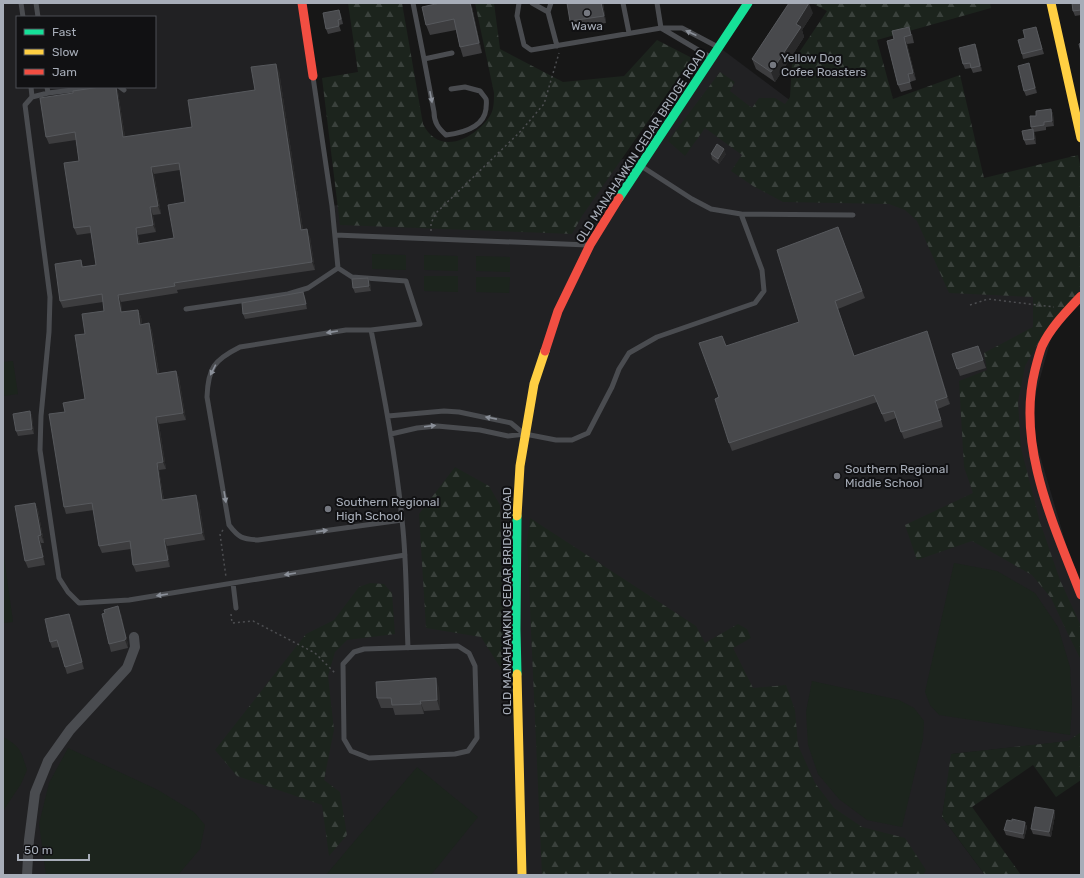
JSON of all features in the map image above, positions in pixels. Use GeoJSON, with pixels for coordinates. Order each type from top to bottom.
{"type":"FeatureCollection","features":[{"type":"Feature","properties":{"kind":"street"},"geometry":{"type":"LineString","coordinates":[[302,3],[313,76]]}},
{"type":"Feature","properties":{"kind":"street","name":"OLD MANAHAWKIN CEDAR BRIDGE ROAD"},"geometry":{"type":"LineString","coordinates":[[522,875],[516,629],[517,511],[520,466],[534,384],[558,311],[590,245],[748,3]]}},
{"type":"Feature","properties":{"kind":"street"},"geometry":{"type":"LineString","coordinates":[[1051,3],[1081,138]]}},
{"type":"Feature","properties":{"kind":"street"},"geometry":{"type":"LineString","coordinates":[[1070,89],[1081,87]]}},
{"type":"Feature","properties":{"kind":"street"},"geometry":{"type":"LineString","coordinates":[[1081,296],[1054,328],[1039,354],[1031,379],[1028,418],[1033,453],[1046,499],[1081,596]]}},
{"type":"Feature","properties":{"kind":"street"},"geometry":{"type":"LineString","coordinates":[[27,875],[29,840],[35,793],[48,761],[70,730],[127,668],[136,647],[134,637]]}},
{"type":"Feature","properties":{"kind":"lane"},"geometry":{"type":"LineString","coordinates":[[21,3],[23,16]]}},
{"type":"Feature","properties":{"kind":"lane"},"geometry":{"type":"LineString","coordinates":[[36,3],[38,16]]}},
{"type":"Feature","properties":{"kind":"lane"},"geometry":{"type":"LineString","coordinates":[[413,3],[434,112],[434,119],[440,130],[446,135],[464,131],[476,125],[482,120],[485,114],[486,105],[486,100],[480,91],[465,87],[451,89]]}},
{"type":"Feature","properties":{"kind":"lane"},"geometry":{"type":"LineString","coordinates":[[519,3],[517,16],[524,45],[531,50],[662,28],[682,28],[719,47]]}},
{"type":"Feature","properties":{"kind":"lane"},"geometry":{"type":"LineString","coordinates":[[532,3],[548,12]]}},
{"type":"Feature","properties":{"kind":"lane"},"geometry":{"type":"LineString","coordinates":[[551,3],[548,12],[557,46]]}},
{"type":"Feature","properties":{"kind":"lane"},"geometry":{"type":"LineString","coordinates":[[624,3],[629,33]]}},
{"type":"Feature","properties":{"kind":"lane"},"geometry":{"type":"LineString","coordinates":[[657,3],[662,28],[712,58]]}},
{"type":"Feature","properties":{"kind":"lane"},"geometry":{"type":"LineString","coordinates":[[424,59],[452,53]]}},
{"type":"Feature","properties":{"kind":"lane"},"geometry":{"type":"LineString","coordinates":[[313,76],[335,235],[338,268]]}},
{"type":"Feature","properties":{"kind":"lane"},"geometry":{"type":"LineString","coordinates":[[31,88],[32,97]]}},
{"type":"Feature","properties":{"kind":"lane"},"geometry":{"type":"LineString","coordinates":[[47,88],[48,93]]}},
{"type":"Feature","properties":{"kind":"lane"},"geometry":{"type":"LineString","coordinates":[[89,88],[48,93],[32,97],[25,105],[50,297],[49,332],[41,416],[40,450],[59,578],[68,592],[79,603],[140,598],[405,555]]}},
{"type":"Feature","properties":{"kind":"lane"},"geometry":{"type":"LineString","coordinates":[[641,166],[692,199],[711,209],[741,214],[853,215]]}},
{"type":"Feature","properties":{"kind":"lane"},"geometry":{"type":"LineString","coordinates":[[391,434],[417,428],[437,426],[480,430],[508,436],[525,434],[556,440],[572,440],[588,433],[612,387],[619,369],[629,353],[657,337],[755,303],[764,291],[762,270],[741,214]]}},
{"type":"Feature","properties":{"kind":"lane"},"geometry":{"type":"LineString","coordinates":[[335,235],[590,245]]}},
{"type":"Feature","properties":{"kind":"lane"},"geometry":{"type":"LineString","coordinates":[[186,309],[288,294],[308,288],[338,268]]}},
{"type":"Feature","properties":{"kind":"lane"},"geometry":{"type":"LineString","coordinates":[[338,268],[352,277],[406,280],[420,324],[371,330],[346,330],[240,347],[227,353],[216,362],[208,379],[207,397],[229,525],[242,539],[258,540],[402,520]]}},
{"type":"Feature","properties":{"kind":"lane"},"geometry":{"type":"LineString","coordinates":[[371,330],[391,434],[402,520],[405,555],[408,648]]}},
{"type":"Feature","properties":{"kind":"lane"},"geometry":{"type":"LineString","coordinates":[[388,416],[444,410],[511,423],[525,434]]}},
{"type":"Feature","properties":{"kind":"lane"},"geometry":{"type":"LineString","coordinates":[[230,584],[233,609]]}},
{"type":"Feature","properties":{"kind":"lane"},"geometry":{"type":"LineString","coordinates":[[458,646],[469,653],[475,666],[476,738],[468,751],[455,754],[369,758],[351,751],[344,739],[343,682],[343,664],[354,652],[364,649],[458,646]]}},
{"type":"Feature","properties":{"kind":"path"},"geometry":{"type":"LineString","coordinates":[[430,239],[431,223],[437,212],[519,133],[544,104],[560,54],[557,46]]}},
{"type":"Feature","properties":{"kind":"path"},"geometry":{"type":"LineString","coordinates":[[970,305],[988,299],[1069,309]]}},
{"type":"Feature","properties":{"kind":"path"},"geometry":{"type":"LineString","coordinates":[[229,525],[220,534],[230,584]]}},
{"type":"Feature","properties":{"kind":"path"},"geometry":{"type":"LineString","coordinates":[[233,609],[232,623],[253,622],[315,653],[343,682]]}},
{"type":"Feature","properties":{"kind":"shaded area","name":"Southern Regional High School"},"geometry":{"type":"Polygon","coordinates":[[[3,3],[302,3],[332,206],[647,155],[719,47],[957,226],[1081,190],[1081,296],[1054,328],[1029,418],[1081,595],[1081,740],[952,754],[942,817],[985,875],[3,875],[3,3]]]}},
{"type":"Feature","properties":{"kind":"green space"},"geometry":{"type":"Polygon","coordinates":[[[348,3],[402,3],[423,124],[428,132],[440,141],[455,141],[470,135],[483,125],[492,112],[494,93],[475,3],[494,3],[500,49],[563,82],[624,76],[657,40],[692,58],[582,216],[572,234],[340,225],[322,78],[358,72],[348,3]]]}},
{"type":"Feature","properties":{"kind":"green space"},"geometry":{"type":"Polygon","coordinates":[[[812,3],[990,3],[991,8],[877,40],[893,99],[960,75],[984,178],[1078,155],[1081,169],[1081,287],[1071,302],[1041,338],[1025,366],[1018,402],[1021,448],[1040,522],[1060,580],[1081,626],[1081,660],[1051,598],[1032,575],[972,541],[917,560],[905,525],[973,493],[964,467],[959,381],[987,370],[984,353],[1033,327],[1033,297],[949,293],[917,221],[905,210],[889,204],[783,202],[753,186],[731,171],[742,155],[705,128],[685,156],[668,141],[720,72],[735,82],[730,91],[752,108],[759,98],[775,98],[785,104],[790,97],[792,63],[827,11],[812,3]]]}},
{"type":"Feature","properties":{"kind":"green space"},"geometry":{"type":"Polygon","coordinates":[[[372,254],[406,255],[406,270],[372,269],[372,254]]]}},
{"type":"Feature","properties":{"kind":"green space"},"geometry":{"type":"Polygon","coordinates":[[[424,255],[458,256],[458,271],[424,270],[424,255]]]}},
{"type":"Feature","properties":{"kind":"green space"},"geometry":{"type":"Polygon","coordinates":[[[476,256],[510,257],[510,272],[476,271],[476,256]]]}},
{"type":"Feature","properties":{"kind":"green space"},"geometry":{"type":"Polygon","coordinates":[[[424,276],[458,276],[458,292],[424,291],[424,276]]]}},
{"type":"Feature","properties":{"kind":"green space"},"geometry":{"type":"Polygon","coordinates":[[[476,277],[510,277],[509,293],[476,292],[476,277]]]}},
{"type":"Feature","properties":{"kind":"green space"},"geometry":{"type":"Polygon","coordinates":[[[13,361],[18,394],[3,396],[3,362],[13,361]]]}},
{"type":"Feature","properties":{"kind":"green space"},"geometry":{"type":"Polygon","coordinates":[[[455,467],[489,486],[500,505],[505,675],[481,637],[426,628],[419,514],[455,467]]]}},
{"type":"Feature","properties":{"kind":"green space"},"geometry":{"type":"Polygon","coordinates":[[[530,518],[696,626],[705,643],[738,624],[747,629],[751,638],[733,648],[753,688],[786,685],[795,710],[798,745],[815,783],[834,808],[862,827],[905,838],[926,870],[923,875],[542,875],[527,541],[530,518]]]}},
{"type":"Feature","properties":{"kind":"green space"},"geometry":{"type":"Polygon","coordinates":[[[3,550],[13,622],[3,623],[3,550]]]}},
{"type":"Feature","properties":{"kind":"green space"},"geometry":{"type":"Polygon","coordinates":[[[954,563],[997,571],[1035,593],[1058,627],[1070,667],[1072,705],[1070,735],[939,715],[930,705],[925,692],[954,563]]]}},
{"type":"Feature","properties":{"kind":"green space"},"geometry":{"type":"Polygon","coordinates":[[[370,583],[384,584],[392,593],[395,634],[347,640],[335,652],[328,676],[334,730],[324,780],[340,792],[347,835],[329,856],[322,805],[237,776],[215,750],[306,634],[334,620],[359,587],[370,583]]]}},
{"type":"Feature","properties":{"kind":"green space"},"geometry":{"type":"Polygon","coordinates":[[[812,681],[899,700],[914,708],[924,721],[923,739],[902,827],[867,820],[839,799],[818,774],[808,745],[806,712],[812,681]]]}},
{"type":"Feature","properties":{"kind":"green space"},"geometry":{"type":"Polygon","coordinates":[[[1081,732],[1081,780],[1056,797],[1033,765],[972,807],[1021,875],[985,875],[942,817],[951,754],[1068,741],[1081,732]]]}},
{"type":"Feature","properties":{"kind":"green space"},"geometry":{"type":"Polygon","coordinates":[[[3,737],[20,750],[27,770],[21,784],[3,811],[3,737]]]}},
{"type":"Feature","properties":{"kind":"green space"},"geometry":{"type":"Polygon","coordinates":[[[68,748],[158,790],[194,812],[205,825],[200,849],[178,875],[46,875],[39,824],[49,783],[68,748]]]}},
{"type":"Feature","properties":{"kind":"green space"},"geometry":{"type":"Polygon","coordinates":[[[417,767],[478,817],[431,875],[326,875],[417,767]]]}},
{"type":"Feature","properties":{"kind":"building"},"geometry":{"type":"Polygon","coordinates":[[[440,3],[470,3],[479,43],[460,47],[454,19],[426,25],[422,7],[440,3]]]}},
{"type":"Feature","properties":{"kind":"building","name":"Wawa"},"geometry":{"type":"Polygon","coordinates":[[[567,3],[601,3],[604,16],[570,21],[567,3]]]}},
{"type":"Feature","properties":{"kind":"building"},"geometry":{"type":"Polygon","coordinates":[[[789,3],[809,3],[796,24],[801,27],[771,72],[752,59],[789,3]]]}},
{"type":"Feature","properties":{"kind":"building"},"geometry":{"type":"Polygon","coordinates":[[[1072,3],[1081,3],[1081,10],[1073,11],[1072,3]]]}},
{"type":"Feature","properties":{"kind":"building"},"geometry":{"type":"Polygon","coordinates":[[[339,10],[341,19],[338,20],[339,26],[326,29],[323,13],[339,10]]]}},
{"type":"Feature","properties":{"kind":"building"},"geometry":{"type":"Polygon","coordinates":[[[909,27],[911,35],[904,37],[913,73],[908,74],[910,82],[898,85],[887,41],[894,39],[892,31],[909,27]]]}},
{"type":"Feature","properties":{"kind":"building"},"geometry":{"type":"Polygon","coordinates":[[[1036,27],[1042,49],[1022,54],[1018,40],[1025,38],[1023,30],[1036,27]]]}},
{"type":"Feature","properties":{"kind":"building"},"geometry":{"type":"Polygon","coordinates":[[[975,44],[980,66],[971,68],[970,63],[963,64],[959,48],[975,44]]]}},
{"type":"Feature","properties":{"kind":"building"},"geometry":{"type":"Polygon","coordinates":[[[1029,63],[1035,88],[1024,91],[1018,66],[1029,63]]]}},
{"type":"Feature","properties":{"kind":"building"},"geometry":{"type":"Polygon","coordinates":[[[276,64],[301,230],[307,229],[312,262],[174,283],[175,286],[118,295],[121,312],[138,310],[140,325],[149,323],[157,374],[176,371],[183,413],[156,417],[163,462],[157,463],[162,500],[196,495],[202,533],[164,539],[168,560],[133,565],[130,541],[99,546],[92,503],[64,507],[49,414],[65,412],[63,403],[85,399],[75,335],[85,334],[82,314],[104,311],[102,294],[60,301],[55,264],[81,260],[82,267],[96,265],[90,226],[74,228],[64,163],[79,161],[75,132],[46,137],[40,98],[93,88],[116,88],[123,137],[192,127],[188,100],[255,90],[251,67],[276,64]],[[179,163],[151,167],[158,206],[150,207],[153,225],[136,228],[138,244],[174,238],[168,205],[185,202],[179,163]]]}},
{"type":"Feature","properties":{"kind":"building"},"geometry":{"type":"Polygon","coordinates":[[[1051,109],[1052,121],[1044,122],[1044,125],[1031,127],[1030,116],[1036,116],[1036,111],[1051,109]]]}},
{"type":"Feature","properties":{"kind":"building"},"geometry":{"type":"Polygon","coordinates":[[[1033,129],[1034,139],[1024,140],[1022,131],[1033,129]]]}},
{"type":"Feature","properties":{"kind":"building"},"geometry":{"type":"Polygon","coordinates":[[[717,144],[724,149],[718,159],[711,154],[717,144]]]}},
{"type":"Feature","properties":{"kind":"building"},"geometry":{"type":"Polygon","coordinates":[[[838,227],[862,291],[835,301],[854,356],[927,331],[947,397],[935,401],[941,420],[901,432],[894,411],[882,414],[874,395],[729,443],[715,399],[719,397],[699,343],[722,336],[726,346],[799,322],[777,250],[838,227]]]}},
{"type":"Feature","properties":{"kind":"building"},"geometry":{"type":"Polygon","coordinates":[[[368,278],[369,286],[353,288],[352,279],[368,278]]]}},
{"type":"Feature","properties":{"kind":"building"},"geometry":{"type":"Polygon","coordinates":[[[303,292],[306,304],[243,314],[242,303],[303,292]]]}},
{"type":"Feature","properties":{"kind":"building"},"geometry":{"type":"Polygon","coordinates":[[[978,346],[983,360],[957,369],[952,354],[978,346]]]}},
{"type":"Feature","properties":{"kind":"building"},"geometry":{"type":"Polygon","coordinates":[[[30,411],[32,429],[16,431],[13,414],[30,411]]]}},
{"type":"Feature","properties":{"kind":"building"},"geometry":{"type":"Polygon","coordinates":[[[35,503],[41,535],[38,536],[43,557],[25,561],[15,506],[35,503]]]}},
{"type":"Feature","properties":{"kind":"building"},"geometry":{"type":"Polygon","coordinates":[[[118,606],[126,638],[125,640],[109,644],[102,614],[105,613],[104,610],[118,606]]]}},
{"type":"Feature","properties":{"kind":"building"},"geometry":{"type":"Polygon","coordinates":[[[69,614],[82,662],[65,667],[57,640],[50,642],[45,619],[69,614]]]}},
{"type":"Feature","properties":{"kind":"building"},"geometry":{"type":"Polygon","coordinates":[[[436,678],[437,700],[420,701],[421,704],[392,705],[391,698],[377,698],[376,682],[436,678]]]}},
{"type":"Feature","properties":{"kind":"building"},"geometry":{"type":"Polygon","coordinates":[[[1035,807],[1054,810],[1049,832],[1031,829],[1035,807]]]}},
{"type":"Feature","properties":{"kind":"building"},"geometry":{"type":"Polygon","coordinates":[[[1012,819],[1025,822],[1023,834],[1004,830],[1007,820],[1012,821],[1012,819]]]}},
{"type":"Feature","properties":{"kind":"traffic: fast"},"geometry":{"type":"LineString","coordinates":[[619,198],[748,3]]}},
{"type":"Feature","properties":{"kind":"traffic: fast"},"geometry":{"type":"LineString","coordinates":[[517,516],[517,674]]}},
{"type":"Feature","properties":{"kind":"traffic: slow"},"geometry":{"type":"LineString","coordinates":[[1051,3],[1081,138]]}},
{"type":"Feature","properties":{"kind":"traffic: slow"},"geometry":{"type":"LineString","coordinates":[[517,516],[520,466],[534,384],[545,351]]}},
{"type":"Feature","properties":{"kind":"traffic: slow"},"geometry":{"type":"LineString","coordinates":[[517,674],[522,875]]}},
{"type":"Feature","properties":{"kind":"traffic: jam"},"geometry":{"type":"LineString","coordinates":[[302,3],[313,76]]}},
{"type":"Feature","properties":{"kind":"traffic: jam"},"geometry":{"type":"LineString","coordinates":[[545,351],[558,311],[590,245],[619,198]]}},
{"type":"Feature","properties":{"kind":"traffic: jam"},"geometry":{"type":"LineString","coordinates":[[1081,296],[1065,313],[1042,346],[1035,370],[1030,399],[1030,427],[1034,456],[1041,485],[1060,541],[1081,595]]}},
{"type":"Feature","properties":{"kind":"place","name":"Wawa"},"geometry":{"type":"Point","coordinates":[587,13]}},
{"type":"Feature","properties":{"kind":"place","name":"Yellow Dog Cofee Roasters"},"geometry":{"type":"Point","coordinates":[773,65]}},
{"type":"Feature","properties":{"kind":"place","name":"Southern Regional Middle School"},"geometry":{"type":"Point","coordinates":[837,476]}},
{"type":"Feature","properties":{"kind":"place","name":"Southern Regional High School"},"geometry":{"type":"Point","coordinates":[328,509]}}]}
